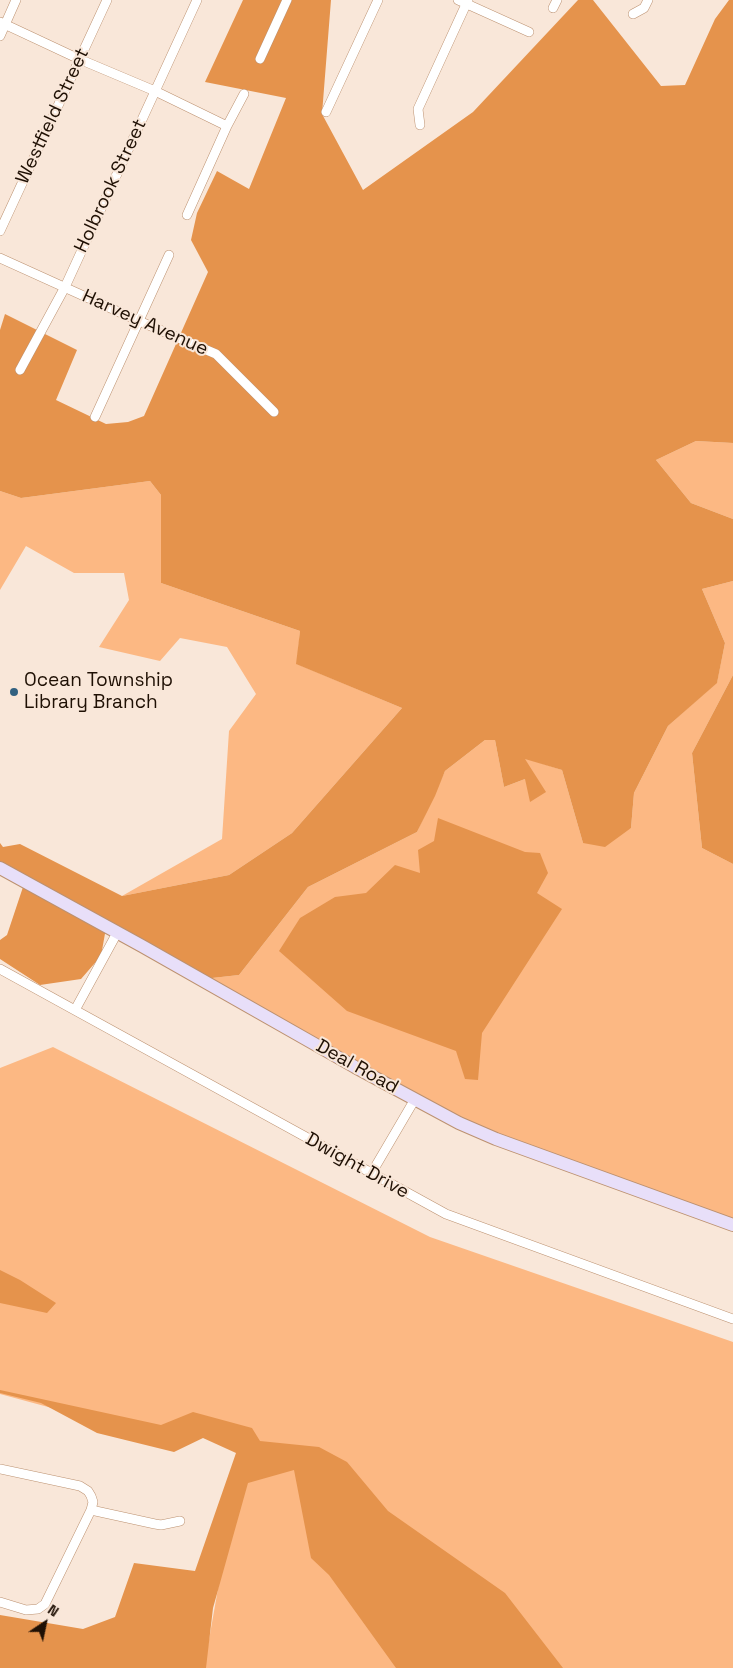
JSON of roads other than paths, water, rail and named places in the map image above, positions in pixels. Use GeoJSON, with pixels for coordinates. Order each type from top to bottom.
{"type":"FeatureCollection","features":[{"type":"Feature","properties":{"kind":"street"},"geometry":{"type":"LineString","coordinates":[[0,36],[3,23],[16,0]]}},
{"type":"Feature","properties":{"kind":"street","name":"Westfield Street"},"geometry":{"type":"LineString","coordinates":[[0,231],[106,0]]}},
{"type":"Feature","properties":{"kind":"street","name":"Holbrook Street"},"geometry":{"type":"LineString","coordinates":[[20,370],[65,287],[197,0]]}},
{"type":"Feature","properties":{"kind":"street"},"geometry":{"type":"LineString","coordinates":[[260,59],[287,0]]}},
{"type":"Feature","properties":{"kind":"street"},"geometry":{"type":"LineString","coordinates":[[326,112],[378,0]]}},
{"type":"Feature","properties":{"kind":"street"},"geometry":{"type":"LineString","coordinates":[[633,14],[644,8],[648,0]]}},
{"type":"Feature","properties":{"kind":"street"},"geometry":{"type":"LineString","coordinates":[[420,125],[418,109],[464,1],[529,32]]}},
{"type":"Feature","properties":{"kind":"street"},"geometry":{"type":"LineString","coordinates":[[3,23],[227,126]]}},
{"type":"Feature","properties":{"kind":"street"},"geometry":{"type":"LineString","coordinates":[[187,215],[227,126],[244,94]]}},
{"type":"Feature","properties":{"kind":"street"},"geometry":{"type":"LineString","coordinates":[[94,417],[170,255]]}},
{"type":"Feature","properties":{"kind":"street","name":"Harvey Avenue"},"geometry":{"type":"LineString","coordinates":[[0,258],[139,322],[216,354],[274,412]]}},
{"type":"Feature","properties":{"kind":"street","name":"Deal Road"},"geometry":{"type":"LineString","coordinates":[[0,868],[459,1123],[496,1139],[733,1226]]}},
{"type":"Feature","properties":{"kind":"street"},"geometry":{"type":"LineString","coordinates":[[75,1010],[117,933]]}},
{"type":"Feature","properties":{"kind":"street","name":"Dwight Drive"},"geometry":{"type":"LineString","coordinates":[[0,969],[428,1205],[464,1221],[733,1319]]}},
{"type":"Feature","properties":{"kind":"street"},"geometry":{"type":"LineString","coordinates":[[371,1174],[415,1099]]}},
{"type":"Feature","properties":{"kind":"street"},"geometry":{"type":"LineString","coordinates":[[0,1469],[80,1486],[88,1491],[92,1496],[93,1502],[91,1510],[45,1604],[38,1609],[26,1610],[0,1602]]}},
{"type":"Feature","properties":{"kind":"street"},"geometry":{"type":"LineString","coordinates":[[91,1510],[161,1525],[180,1521]]}},
{"type":"Feature","properties":{"kind":"place","name":"Ocean Township Library Branch"},"geometry":{"type":"Point","coordinates":[14,692]}}]}
